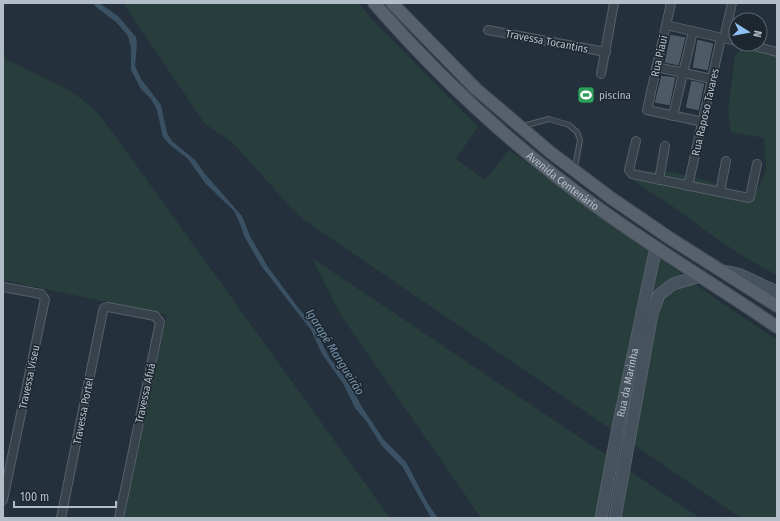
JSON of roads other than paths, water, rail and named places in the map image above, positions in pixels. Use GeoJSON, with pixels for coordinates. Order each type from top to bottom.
{"type":"FeatureCollection","features":[{"type":"Feature","properties":{"kind":"main road","name":"Avenida Centenário"},"geometry":{"type":"LineString","coordinates":[[374,3],[436,68],[490,121],[534,159],[603,211],[777,327]]}},
{"type":"Feature","properties":{"kind":"main road","name":"Avenida Centenário"},"geometry":{"type":"LineString","coordinates":[[392,3],[476,89],[574,170],[671,239],[777,306]]}},
{"type":"Feature","properties":{"kind":"main road","name":"Rua da Marinha"},"geometry":{"type":"LineString","coordinates":[[601,518],[618,427],[656,247]]}},
{"type":"Feature","properties":{"kind":"main road"},"geometry":{"type":"LineString","coordinates":[[720,270],[738,274],[777,292]]}},
{"type":"Feature","properties":{"kind":"main road","name":"Rua da Marinha"},"geometry":{"type":"LineString","coordinates":[[615,518],[630,427],[652,314],[659,295],[673,284],[701,276]]}},
{"type":"Feature","properties":{"kind":"street"},"geometry":{"type":"LineString","coordinates":[[601,74],[614,3]]}},
{"type":"Feature","properties":{"kind":"street","name":"Rua Piauí"},"geometry":{"type":"LineString","coordinates":[[671,3],[647,110],[673,116]]}},
{"type":"Feature","properties":{"kind":"street","name":"Rua Raposo Tavares"},"geometry":{"type":"LineString","coordinates":[[688,186],[712,79],[732,3]]}},
{"type":"Feature","properties":{"kind":"street"},"geometry":{"type":"LineString","coordinates":[[666,25],[728,40]]}},
{"type":"Feature","properties":{"kind":"street","name":"Travessa Tocantins"},"geometry":{"type":"LineString","coordinates":[[488,30],[606,52]]}},
{"type":"Feature","properties":{"kind":"street"},"geometry":{"type":"LineString","coordinates":[[693,31],[673,116],[703,122]]}},
{"type":"Feature","properties":{"kind":"street"},"geometry":{"type":"LineString","coordinates":[[656,67],[712,79]]}},
{"type":"Feature","properties":{"kind":"street"},"geometry":{"type":"LineString","coordinates":[[636,141],[630,172],[659,180],[750,198],[757,164]]}},
{"type":"Feature","properties":{"kind":"street"},"geometry":{"type":"LineString","coordinates":[[659,180],[665,146]]}},
{"type":"Feature","properties":{"kind":"street"},"geometry":{"type":"LineString","coordinates":[[720,192],[726,161]]}},
{"type":"Feature","properties":{"kind":"street","name":"Travessa Viseu"},"geometry":{"type":"LineString","coordinates":[[3,287],[41,294],[45,298],[3,500]]}},
{"type":"Feature","properties":{"kind":"street","name":"Travessa Portel"},"geometry":{"type":"LineString","coordinates":[[61,518],[103,311],[104,308],[108,307]]}},
{"type":"Feature","properties":{"kind":"street","name":"Travessa Afuá"},"geometry":{"type":"LineString","coordinates":[[108,307],[155,316],[160,322],[119,518]]}},
{"type":"Feature","properties":{"kind":"lane"},"geometry":{"type":"LineString","coordinates":[[521,127],[549,119],[569,125],[577,132],[580,140],[574,170]]}},
{"type":"Feature","properties":{"kind":"water"},"geometry":{"type":"Polygon","coordinates":[[[93,3],[99,3],[118,16],[136,37],[137,45],[135,66],[141,79],[161,105],[167,133],[172,141],[195,160],[205,174],[242,216],[250,236],[268,267],[300,310],[312,323],[329,357],[349,383],[362,407],[384,440],[406,462],[428,504],[438,518],[431,518],[402,466],[382,446],[366,421],[355,408],[344,385],[322,354],[311,330],[262,267],[244,236],[234,211],[206,184],[188,159],[169,144],[163,137],[157,110],[151,99],[141,89],[131,70],[131,48],[128,36],[117,23],[93,3]]]}},
{"type":"Feature","properties":{"kind":"water","name":"piscina"},"geometry":{"type":"Polygon","coordinates":[[[584,88],[591,89],[589,102],[581,101],[584,88]]]}},
{"type":"Feature","properties":{"kind":"place","name":"piscina"},"geometry":{"type":"Point","coordinates":[586,95]}},
{"type":"Feature","properties":{"kind":"water label","name":"Igarapé Mangueirão"},"geometry":{"type":"Point","coordinates":[335,352]}}]}
